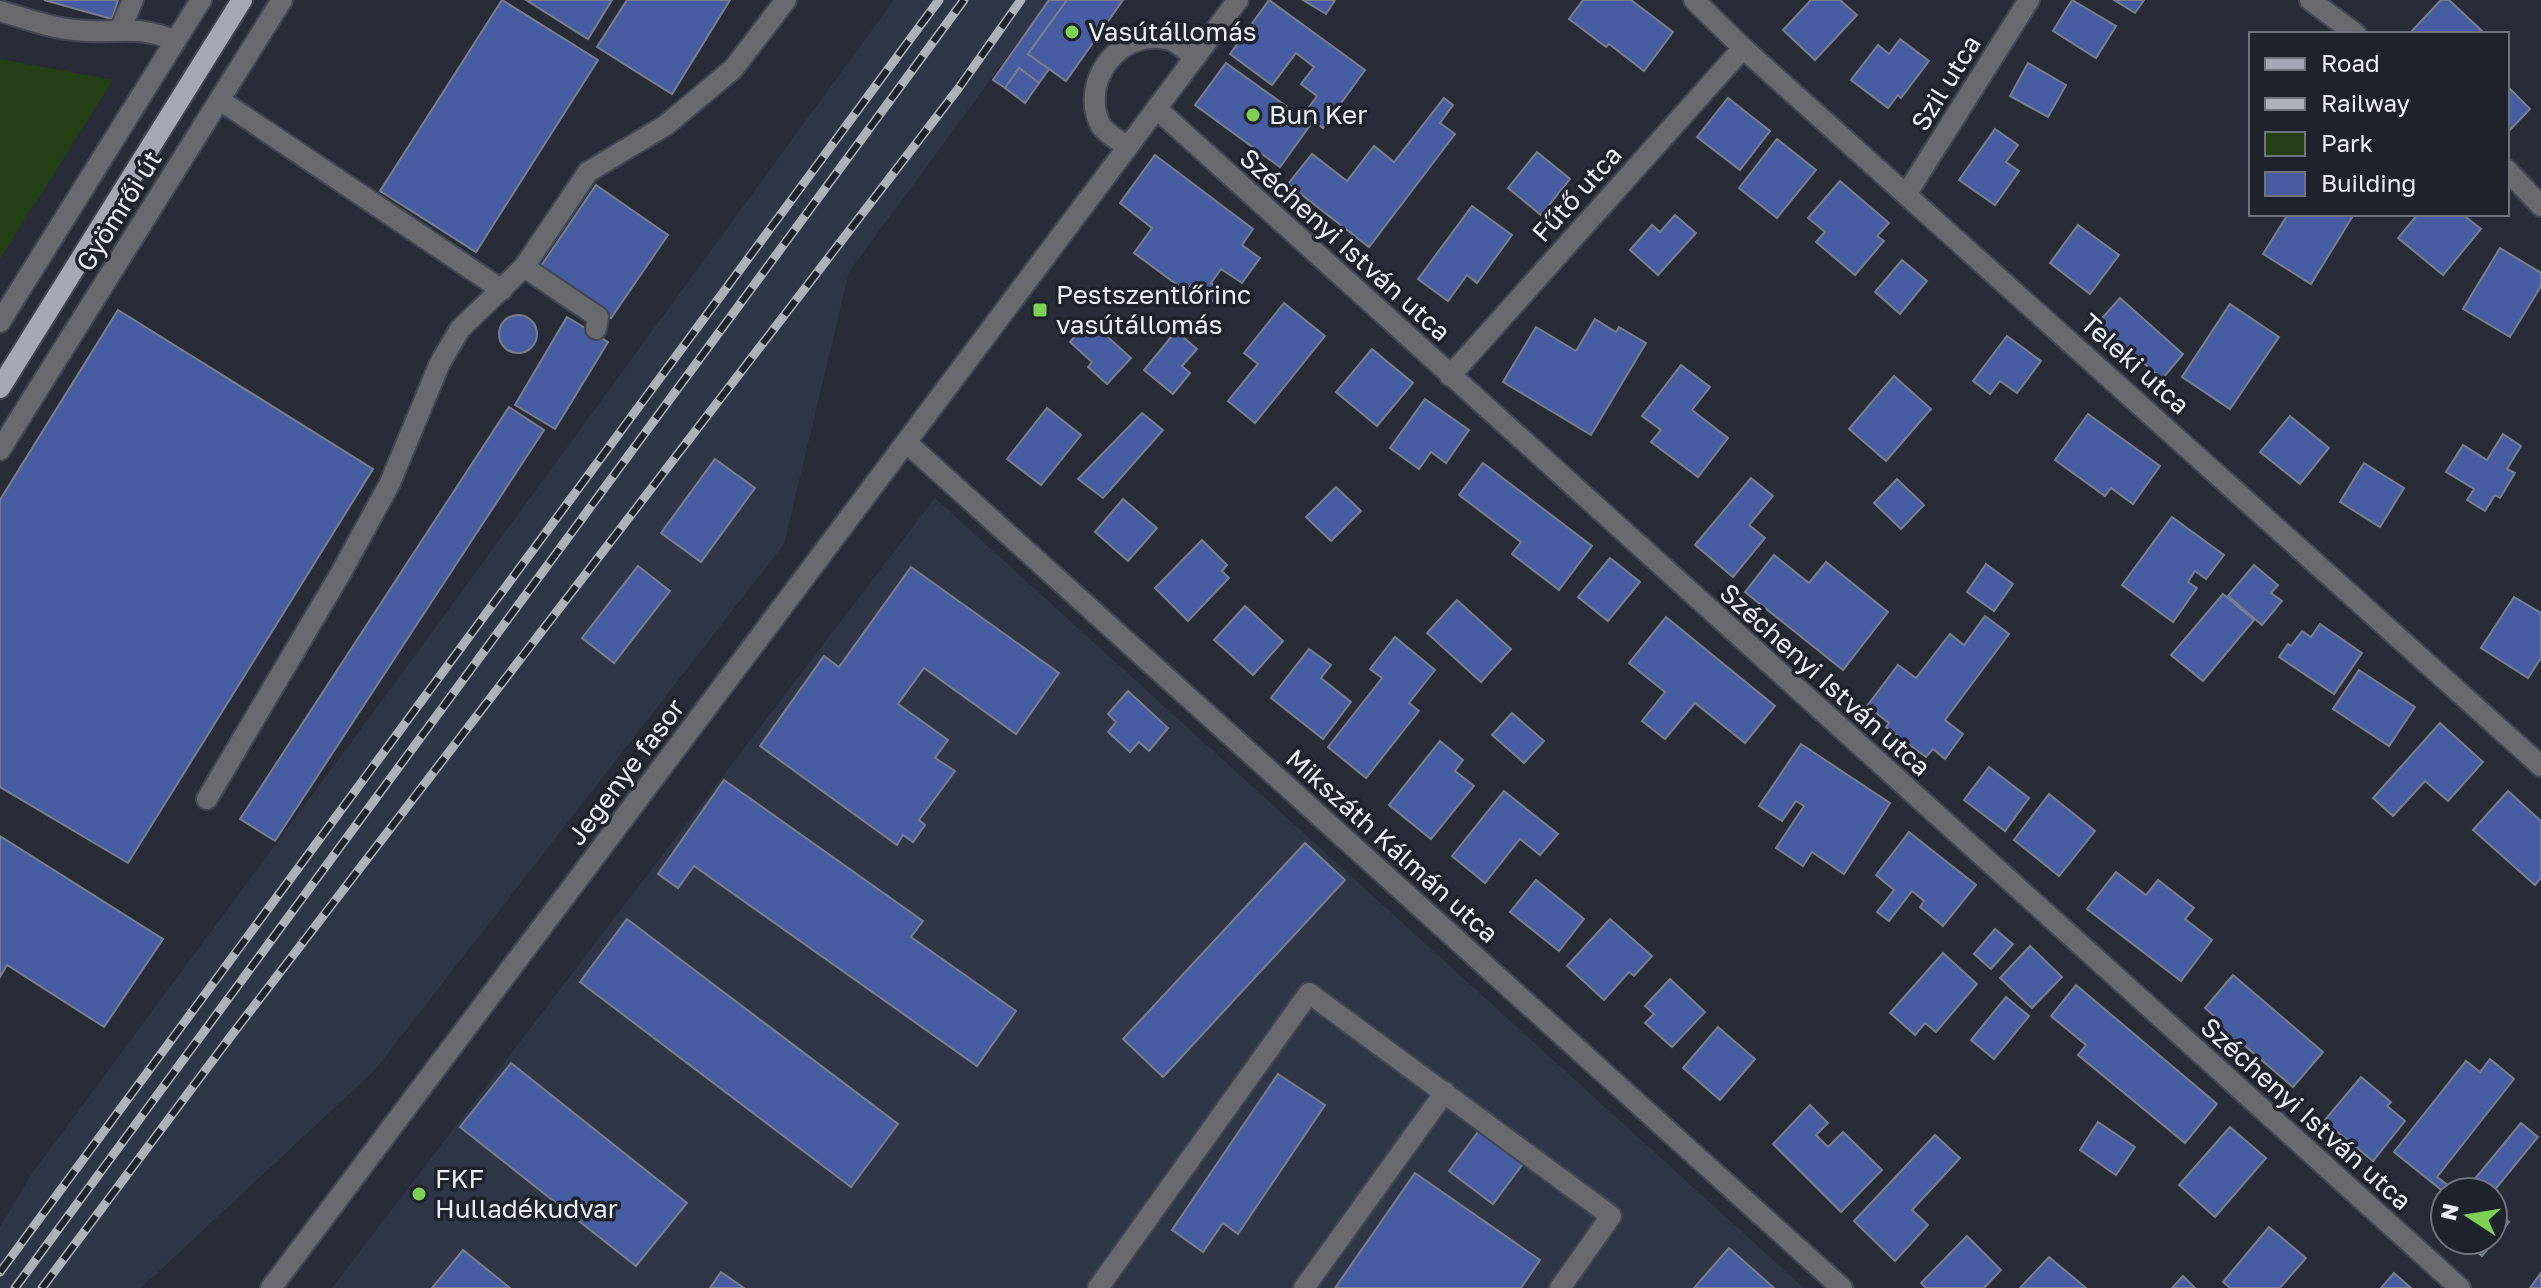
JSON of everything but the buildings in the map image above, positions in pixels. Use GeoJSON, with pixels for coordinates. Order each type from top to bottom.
{"type":"FeatureCollection","features":[{"type":"Feature","properties":{"kind":"main road"},"geometry":{"type":"LineString","coordinates":[[0,388],[242,0]]}},
{"type":"Feature","properties":{"kind":"street"},"geometry":{"type":"LineString","coordinates":[[120,30],[133,0]]}},
{"type":"Feature","properties":{"kind":"street","name":"Gyömrői út"},"geometry":{"type":"LineString","coordinates":[[0,322],[201,0]]}},
{"type":"Feature","properties":{"kind":"street","name":"Gyömrői út"},"geometry":{"type":"LineString","coordinates":[[0,450],[282,0]]}},
{"type":"Feature","properties":{"kind":"street"},"geometry":{"type":"LineString","coordinates":[[207,799],[342,571],[390,483],[448,348],[473,315],[524,267],[588,172],[666,125],[733,69],[786,0]]}},
{"type":"Feature","properties":{"kind":"street","name":"Jegenye fasor"},"geometry":{"type":"LineString","coordinates":[[277,1287],[354,1174],[1238,0]]}},
{"type":"Feature","properties":{"kind":"street","name":"Teleki utca"},"geometry":{"type":"LineString","coordinates":[[1694,0],[1743,48],[2541,766]]}},
{"type":"Feature","properties":{"kind":"street","name":"Szil utca"},"geometry":{"type":"LineString","coordinates":[[1907,193],[2029,0]]}},
{"type":"Feature","properties":{"kind":"street"},"geometry":{"type":"LineString","coordinates":[[2310,0],[2353,32]]}},
{"type":"Feature","properties":{"kind":"street"},"geometry":{"type":"LineString","coordinates":[[0,11],[69,30],[98,33],[154,31],[175,41]]}},
{"type":"Feature","properties":{"kind":"street"},"geometry":{"type":"LineString","coordinates":[[1128,147],[1101,126],[1093,100],[1098,74],[1119,48],[1143,37],[1172,40],[1195,58]]}},
{"type":"Feature","properties":{"kind":"street","name":"Fűtő utca"},"geometry":{"type":"LineString","coordinates":[[1450,376],[1743,48]]}},
{"type":"Feature","properties":{"kind":"street"},"geometry":{"type":"LineString","coordinates":[[220,100],[502,290]]}},
{"type":"Feature","properties":{"kind":"street","name":"Széchenyi István utca"},"geometry":{"type":"LineString","coordinates":[[1157,109],[2460,1288]]}},
{"type":"Feature","properties":{"kind":"street"},"geometry":{"type":"LineString","coordinates":[[2509,172],[2541,206]]}},
{"type":"Feature","properties":{"kind":"street"},"geometry":{"type":"LineString","coordinates":[[524,267],[598,317],[596,329]]}},
{"type":"Feature","properties":{"kind":"street","name":"Mikszáth Kálmán utca"},"geometry":{"type":"LineString","coordinates":[[907,443],[1842,1288]]}},
{"type":"Feature","properties":{"kind":"street"},"geometry":{"type":"LineString","coordinates":[[1098,1288],[1309,993],[1611,1216],[1560,1288]]}},
{"type":"Feature","properties":{"kind":"street"},"geometry":{"type":"LineString","coordinates":[[1304,1288],[1445,1092]]}},
{"type":"Feature","properties":{"kind":"shaded area"},"geometry":{"type":"Polygon","coordinates":[[[894,0],[1049,0],[849,272],[784,544],[375,1070],[141,1288],[0,1288],[0,1227],[31,1175],[894,0]]]}},
{"type":"Feature","properties":{"kind":"shaded area"},"geometry":{"type":"Polygon","coordinates":[[[935,498],[1804,1288],[332,1288],[935,498]]]}},
{"type":"Feature","properties":{"kind":"green space"},"geometry":{"type":"Polygon","coordinates":[[[0,59],[113,80],[0,259],[0,59]]]}},
{"type":"Feature","properties":{"kind":"railway"},"geometry":{"type":"LineString","coordinates":[[0,1272],[939,0]]}},
{"type":"Feature","properties":{"kind":"railway"},"geometry":{"type":"LineString","coordinates":[[15,1288],[964,0]]}},
{"type":"Feature","properties":{"kind":"railway"},"geometry":{"type":"LineString","coordinates":[[42,1288],[231,1036],[958,89],[1021,0]]}},
{"type":"Feature","properties":{"kind":"place","name":"Vasútállomás"},"geometry":{"type":"Point","coordinates":[1072,32]}},
{"type":"Feature","properties":{"kind":"place","name":"Bun Ker"},"geometry":{"type":"Point","coordinates":[1253,115]}},
{"type":"Feature","properties":{"kind":"place","name":"Pestszentlőrinc vasútállomás"},"geometry":{"type":"Point","coordinates":[1040,310]}},
{"type":"Feature","properties":{"kind":"place","name":"FKF Hulladékudvar"},"geometry":{"type":"Point","coordinates":[419,1194]}}]}
